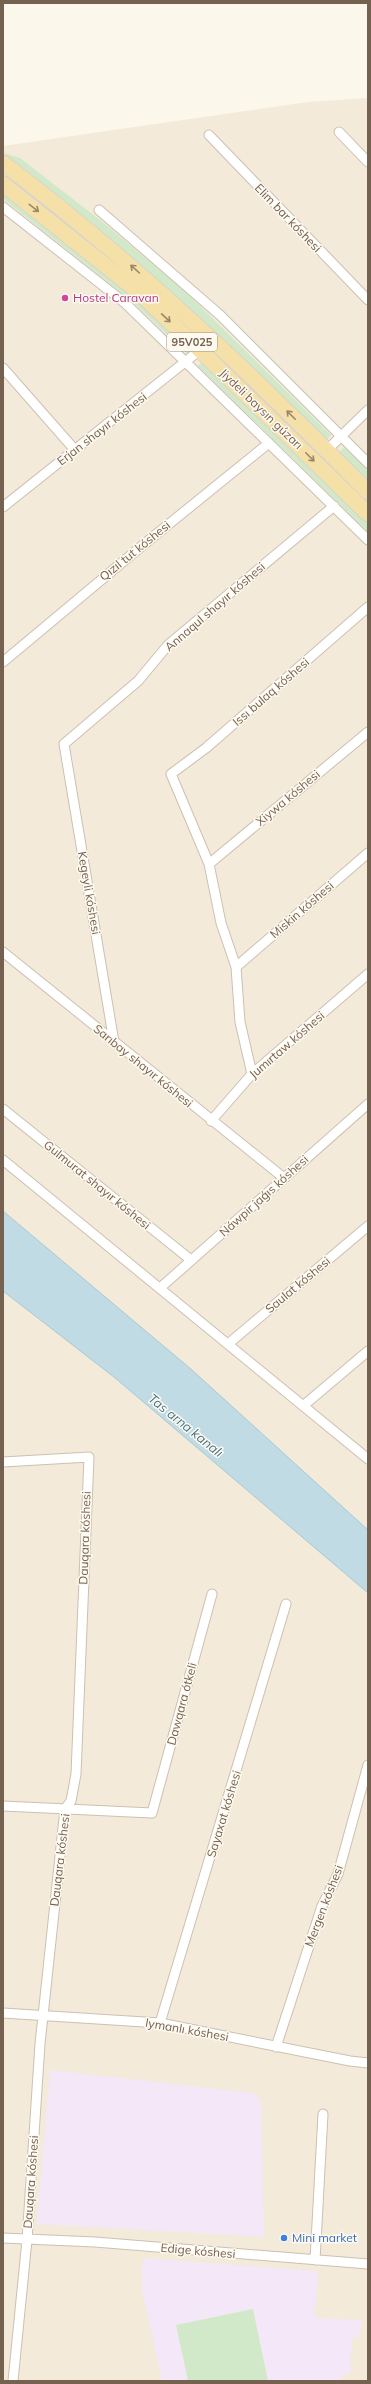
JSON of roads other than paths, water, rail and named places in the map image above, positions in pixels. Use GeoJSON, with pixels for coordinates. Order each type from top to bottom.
{"type":"FeatureCollection","features":[{"type":"Feature","properties":{"kind":"main road","name":"Jiydeli baysın gúzarı"},"geometry":{"type":"LineString","coordinates":[[3,162],[122,257],[215,341],[368,492]]}},
{"type":"Feature","properties":{"kind":"main road","name":"Jiydeli baysın gúzarı"},"geometry":{"type":"LineString","coordinates":[[3,184],[136,290],[200,350],[368,514]]}},
{"type":"Feature","properties":{"kind":"street"},"geometry":{"type":"LineString","coordinates":[[339,132],[368,162]]}},
{"type":"Feature","properties":{"kind":"street","name":"Elim bar kóshesi"},"geometry":{"type":"LineString","coordinates":[[209,135],[368,300]]}},
{"type":"Feature","properties":{"kind":"street"},"geometry":{"type":"LineString","coordinates":[[3,208],[125,303],[187,361],[368,540]]}},
{"type":"Feature","properties":{"kind":"street"},"geometry":{"type":"LineString","coordinates":[[99,210],[220,315],[368,463]]}},
{"type":"Feature","properties":{"kind":"street","name":"Erjan shayır kóshesi"},"geometry":{"type":"LineString","coordinates":[[3,507],[200,350]]}},
{"type":"Feature","properties":{"kind":"street"},"geometry":{"type":"LineString","coordinates":[[3,368],[75,450]]}},
{"type":"Feature","properties":{"kind":"street"},"geometry":{"type":"LineString","coordinates":[[327,450],[368,410]]}},
{"type":"Feature","properties":{"kind":"street","name":"Qızıl tut kóshesi"},"geometry":{"type":"LineString","coordinates":[[3,662],[143,544],[269,443]]}},
{"type":"Feature","properties":{"kind":"street","name":"Annaqul shayır kóshesi"},"geometry":{"type":"LineString","coordinates":[[64,744],[138,681],[168,645],[334,506]]}},
{"type":"Feature","properties":{"kind":"street","name":"Issı bulaq kóshesi"},"geometry":{"type":"LineString","coordinates":[[209,864],[171,774],[206,748],[368,607]]}},
{"type":"Feature","properties":{"kind":"street","name":"Xiywa kóshesi"},"geometry":{"type":"LineString","coordinates":[[209,864],[368,732]]}},
{"type":"Feature","properties":{"kind":"street","name":"Kegeyli kóshesi"},"geometry":{"type":"LineString","coordinates":[[64,744],[114,1042]]}},
{"type":"Feature","properties":{"kind":"street","name":"Miskin kóshesi"},"geometry":{"type":"LineString","coordinates":[[236,967],[368,854]]}},
{"type":"Feature","properties":{"kind":"street"},"geometry":{"type":"LineString","coordinates":[[209,864],[221,923],[236,967],[240,1022],[252,1074]]}},
{"type":"Feature","properties":{"kind":"street","name":"Sarıbay shayır kóshesi"},"geometry":{"type":"LineString","coordinates":[[3,951],[211,1121],[284,1178]]}},
{"type":"Feature","properties":{"kind":"street","name":"Jumırtaw kóshesi"},"geometry":{"type":"LineString","coordinates":[[211,1121],[252,1074],[368,974]]}},
{"type":"Feature","properties":{"kind":"street","name":"Náwpir jaǵıs kóshesi"},"geometry":{"type":"LineString","coordinates":[[160,1288],[368,1104]]}},
{"type":"Feature","properties":{"kind":"street","name":"Gulmurat shayır kóshesi"},"geometry":{"type":"LineString","coordinates":[[3,1109],[191,1260]]}},
{"type":"Feature","properties":{"kind":"street"},"geometry":{"type":"LineString","coordinates":[[3,1160],[368,1459]]}},
{"type":"Feature","properties":{"kind":"street","name":"Saulat kóshesi"},"geometry":{"type":"LineString","coordinates":[[228,1344],[368,1226]]}},
{"type":"Feature","properties":{"kind":"street"},"geometry":{"type":"LineString","coordinates":[[303,1406],[368,1351]]}},
{"type":"Feature","properties":{"kind":"street","name":"Dauqara kóshesi"},"geometry":{"type":"LineString","coordinates":[[3,1462],[89,1456],[76,1774],[71,1801],[65,1809],[43,2015],[27,2240]]}},
{"type":"Feature","properties":{"kind":"street","name":"Dawqara ótkeli"},"geometry":{"type":"LineString","coordinates":[[65,1809],[152,1813],[212,1594]]}},
{"type":"Feature","properties":{"kind":"street","name":"Sayaxat kóshesi"},"geometry":{"type":"LineString","coordinates":[[160,2024],[286,1604]]}},
{"type":"Feature","properties":{"kind":"street","name":"Mergen kóshesi"},"geometry":{"type":"LineString","coordinates":[[276,2047],[322,1906],[338,1874],[368,1765]]}},
{"type":"Feature","properties":{"kind":"street"},"geometry":{"type":"LineString","coordinates":[[3,1806],[65,1809]]}},
{"type":"Feature","properties":{"kind":"street","name":"Iymanlı kóshesi"},"geometry":{"type":"LineString","coordinates":[[3,2014],[43,2015],[160,2024],[350,2061],[368,2063]]}},
{"type":"Feature","properties":{"kind":"street"},"geometry":{"type":"LineString","coordinates":[[315,2260],[323,2114]]}},
{"type":"Feature","properties":{"kind":"street","name":"Edige kóshesi"},"geometry":{"type":"LineString","coordinates":[[3,2238],[95,2242],[368,2264]]}},
{"type":"Feature","properties":{"kind":"street"},"geometry":{"type":"LineString","coordinates":[[13,2381],[27,2240]]}},
{"type":"Feature","properties":{"kind":"water","name":"Tas arna kanalı"},"geometry":{"type":"Polygon","coordinates":[[[3,1211],[192,1370],[368,1530],[368,1593],[114,1377],[3,1291],[3,1211]]]}},
{"type":"Feature","properties":{"kind":"place","name":"Hostel Caravan"},"geometry":{"type":"Point","coordinates":[65,298]}},
{"type":"Feature","properties":{"kind":"place","name":"Mini market"},"geometry":{"type":"Point","coordinates":[284,2238]}}]}
